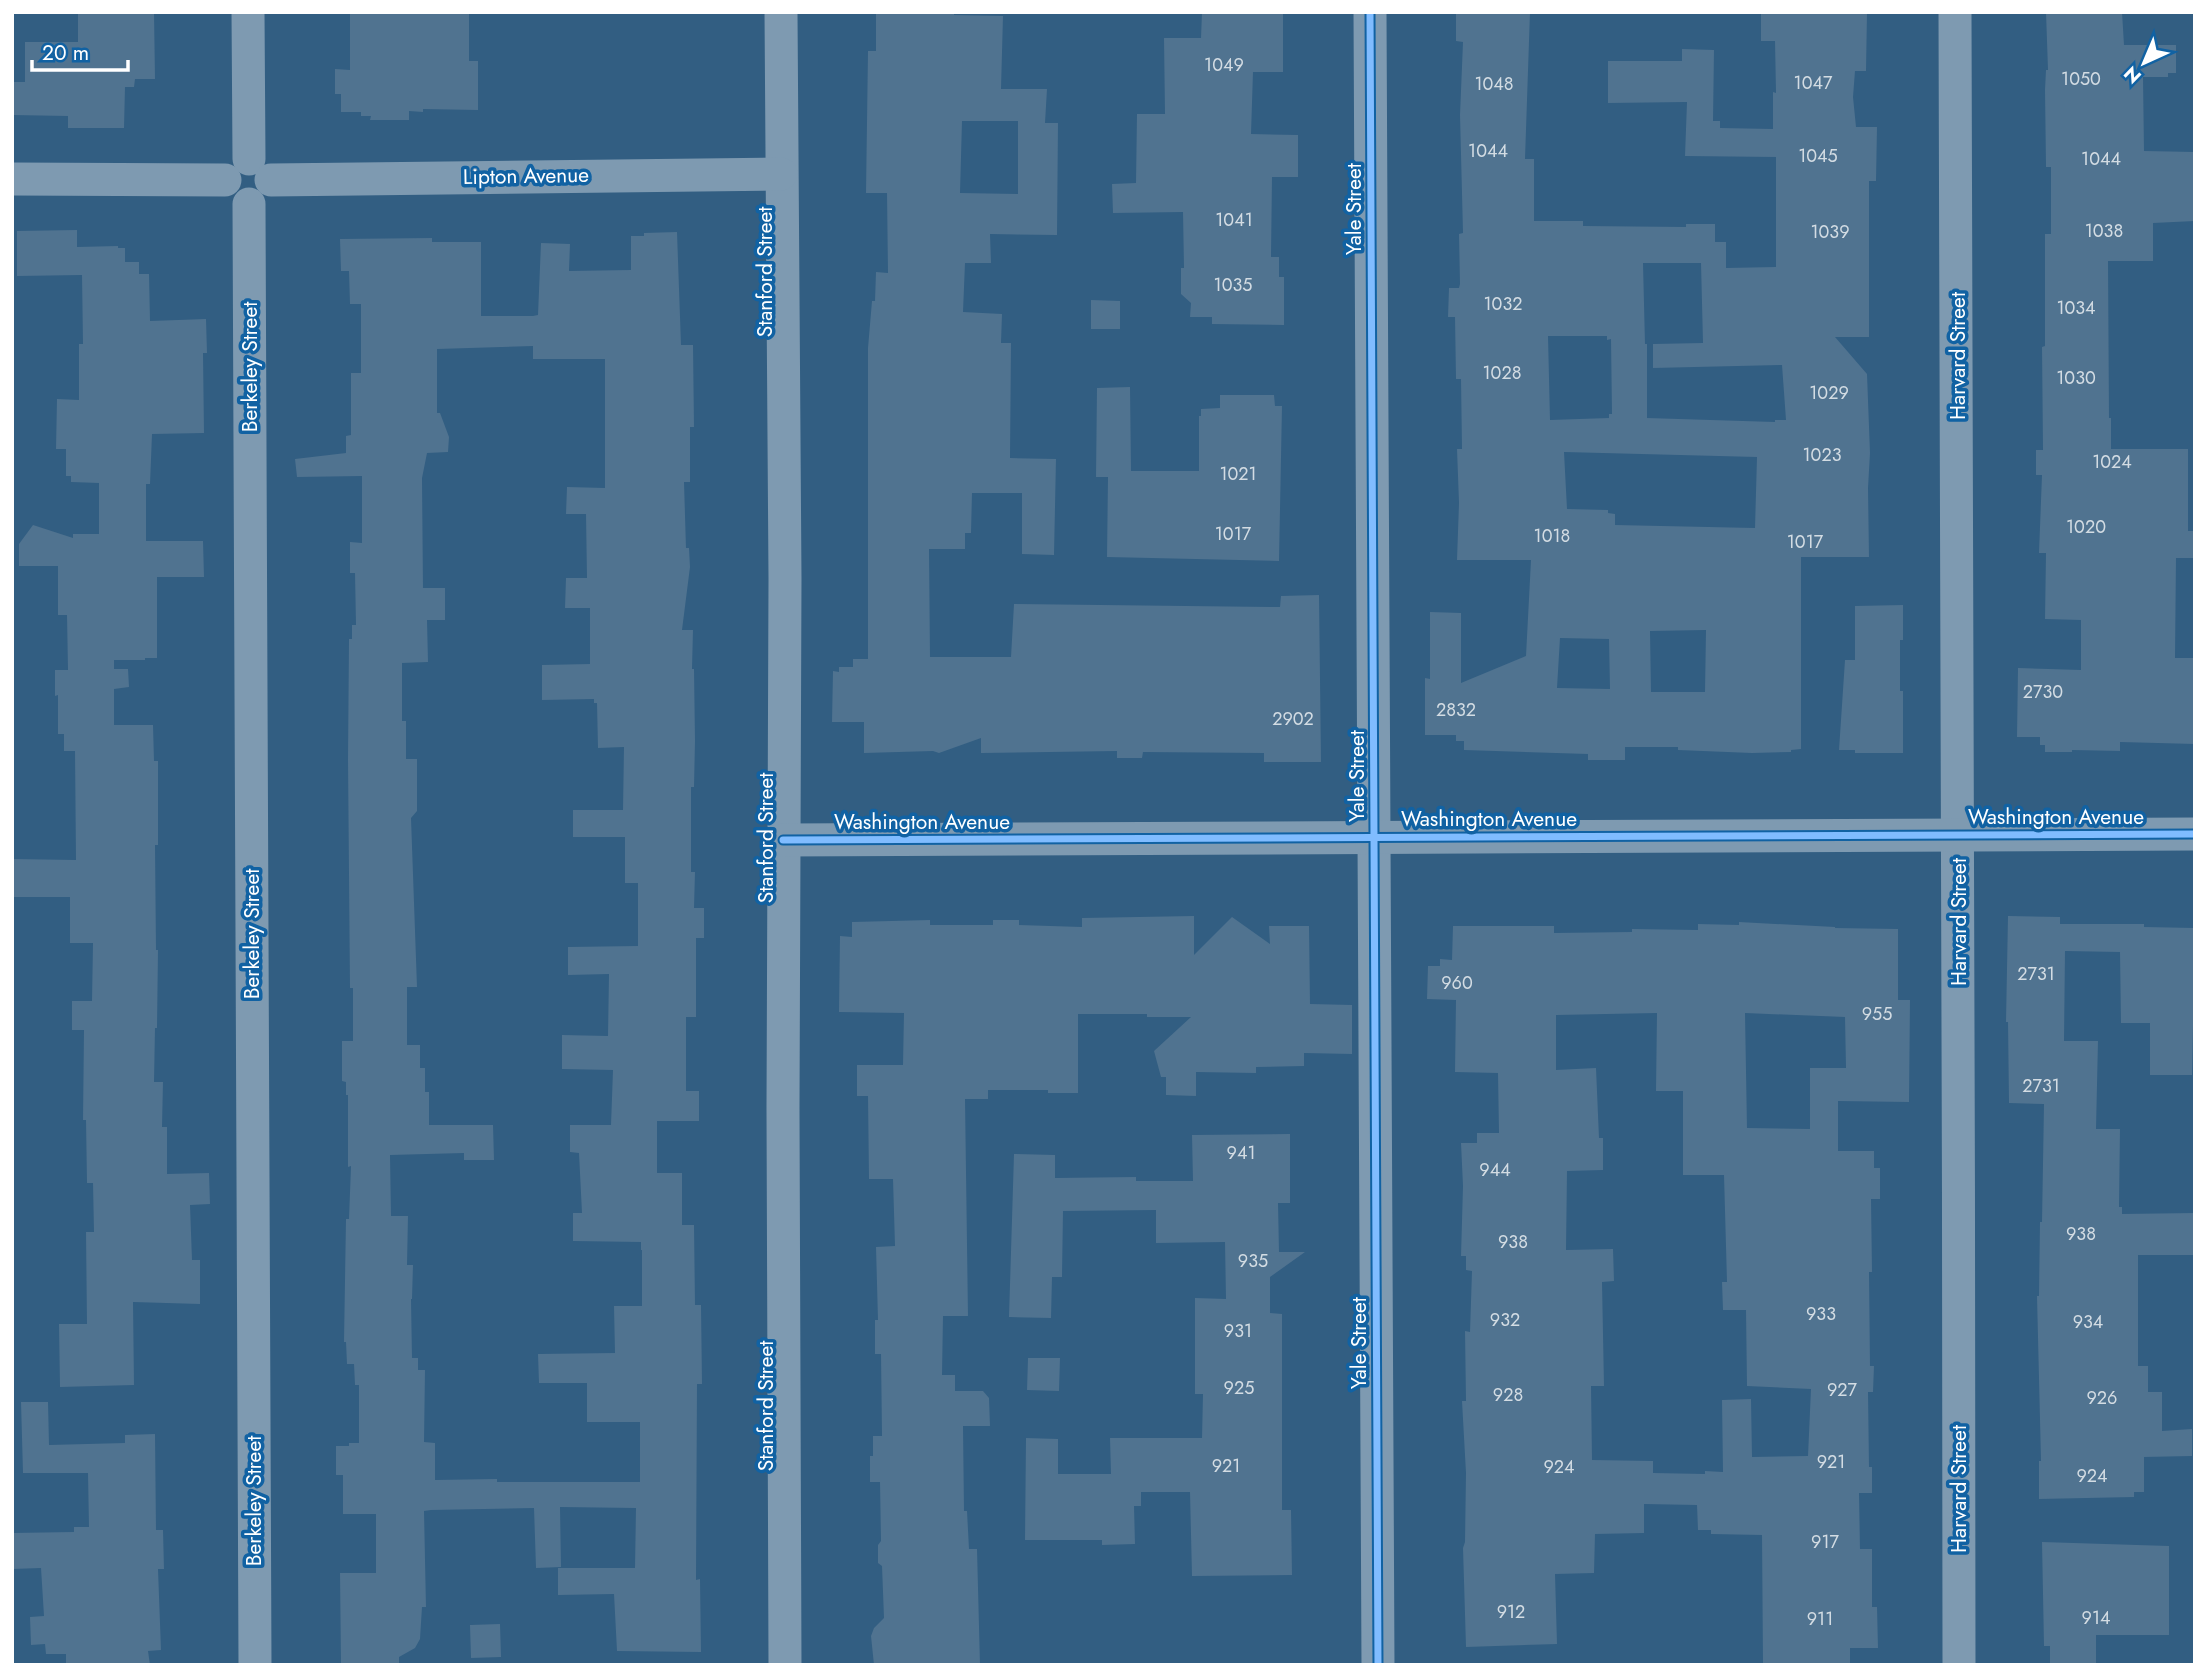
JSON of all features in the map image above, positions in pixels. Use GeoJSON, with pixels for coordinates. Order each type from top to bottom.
{"type":"FeatureCollection","features":[{"type":"Feature","properties":{"kind":"street","name":"Berkeley Street"},"geometry":{"type":"LineString","coordinates":[[248,12],[255,1665]]}},
{"type":"Feature","properties":{"kind":"street","name":"Stanford Street"},"geometry":{"type":"LineString","coordinates":[[781,12],[785,565],[785,1665]]}},
{"type":"Feature","properties":{"kind":"street","name":"Yale Street"},"geometry":{"type":"LineString","coordinates":[[1370,12],[1378,1665]]}},
{"type":"Feature","properties":{"kind":"street","name":"Harvard Street"},"geometry":{"type":"LineString","coordinates":[[1955,12],[1959,1665]]}},
{"type":"Feature","properties":{"kind":"street","name":"Lipton Avenue"},"geometry":{"type":"LineString","coordinates":[[12,179],[249,181],[782,174]]}},
{"type":"Feature","properties":{"kind":"street","name":"Washington Avenue"},"geometry":{"type":"LineString","coordinates":[[783,839],[2195,834]]}},
{"type":"Feature","properties":{"kind":"building"},"geometry":{"type":"Polygon","coordinates":[[[78,12],[154,12],[155,79],[135,79],[134,87],[125,87],[124,128],[68,128],[68,116],[12,115],[12,82],[25,82],[25,42],[78,42],[78,12]]]}},
{"type":"Feature","properties":{"kind":"building"},"geometry":{"type":"Polygon","coordinates":[[[350,12],[469,12],[469,61],[478,61],[478,110],[409,111],[409,120],[370,120],[371,116],[361,116],[361,112],[341,112],[341,94],[335,94],[335,69],[350,70],[350,12]]]}},
{"type":"Feature","properties":{"kind":"building"},"geometry":{"type":"Polygon","coordinates":[[[876,12],[954,12],[954,15],[1003,16],[1001,89],[1047,89],[1045,123],[1058,123],[1057,235],[990,234],[991,263],[965,263],[963,312],[1002,314],[1001,343],[1011,343],[1010,458],[1056,459],[1054,555],[1022,554],[1022,493],[972,493],[971,533],[965,533],[965,549],[929,549],[930,657],[1011,657],[1014,604],[1280,607],[1281,596],[1319,595],[1321,762],[1264,762],[1264,753],[1143,752],[1142,758],[1117,758],[1117,751],[981,753],[981,738],[939,753],[864,753],[864,722],[832,722],[833,671],[839,672],[839,667],[853,667],[853,659],[868,659],[868,348],[876,272],[888,273],[887,193],[866,193],[868,51],[876,51],[876,12]],[[962,121],[960,193],[1018,194],[1018,121],[962,121]]]}},
{"type":"Feature","properties":{"kind":"building"},"geometry":{"type":"Polygon","coordinates":[[[1202,12],[1283,12],[1283,72],[1253,72],[1251,134],[1298,135],[1298,177],[1272,177],[1271,257],[1279,257],[1279,277],[1284,277],[1284,325],[1212,324],[1212,317],[1190,317],[1191,303],[1181,294],[1181,268],[1184,268],[1183,212],[1113,213],[1112,184],[1136,183],[1137,114],[1165,114],[1164,38],[1201,38],[1202,12]]]}},
{"type":"Feature","properties":{"kind":"building"},"geometry":{"type":"Polygon","coordinates":[[[1456,12],[1530,12],[1525,159],[1534,159],[1534,221],[1583,221],[1583,226],[1686,227],[1686,224],[1715,224],[1715,242],[1726,242],[1726,268],[1776,267],[1776,157],[1685,156],[1687,102],[1608,103],[1608,61],[1682,61],[1682,49],[1714,50],[1713,121],[1720,121],[1720,128],[1773,129],[1773,92],[1776,93],[1775,41],[1761,41],[1761,12],[1867,13],[1866,71],[1855,71],[1853,97],[1856,127],[1877,127],[1876,181],[1869,181],[1869,337],[1835,337],[1867,374],[1870,453],[1869,557],[1801,557],[1801,749],[1791,752],[1752,753],[1678,750],[1678,747],[1625,747],[1625,760],[1588,760],[1588,754],[1464,750],[1464,741],[1456,741],[1456,735],[1425,735],[1425,678],[1430,679],[1430,612],[1461,613],[1461,683],[1526,656],[1531,560],[1457,560],[1457,449],[1462,449],[1461,379],[1456,379],[1455,317],[1448,317],[1449,288],[1459,288],[1460,284],[1459,234],[1463,233],[1460,115],[1463,42],[1456,41],[1456,12]],[[1643,263],[1647,418],[1775,422],[1786,420],[1782,365],[1653,368],[1653,344],[1703,343],[1701,263],[1643,263]],[[1548,336],[1550,420],[1609,418],[1609,414],[1612,414],[1611,339],[1607,340],[1607,336],[1548,336]],[[1564,452],[1567,509],[1608,510],[1608,513],[1615,514],[1615,525],[1755,528],[1757,457],[1564,452]],[[1706,630],[1650,631],[1651,692],[1705,692],[1706,630]],[[1560,638],[1557,688],[1610,689],[1609,639],[1560,638]]]}},
{"type":"Feature","properties":{"kind":"building"},"geometry":{"type":"Polygon","coordinates":[[[2046,12],[2122,12],[2124,45],[2176,45],[2176,73],[2168,73],[2168,77],[2143,77],[2144,151],[2195,152],[2195,221],[2153,223],[2153,261],[2108,261],[2109,418],[2111,449],[2188,449],[2188,531],[2195,531],[2195,558],[2176,558],[2175,658],[2195,658],[2195,744],[2120,742],[2120,751],[2045,752],[2045,745],[2040,745],[2040,737],[2017,737],[2018,668],[2081,670],[2081,620],[2045,619],[2046,553],[2039,553],[2042,475],[2036,475],[2036,450],[2043,450],[2045,234],[2051,234],[2051,167],[2046,167],[2046,12]]]}},
{"type":"Feature","properties":{"kind":"building"},"geometry":{"type":"Polygon","coordinates":[[[77,230],[77,247],[125,248],[125,262],[139,262],[139,274],[149,274],[150,321],[206,319],[207,353],[203,353],[204,433],[152,434],[150,484],[146,484],[146,541],[203,541],[204,577],[157,577],[157,658],[114,660],[114,669],[128,669],[129,687],[114,689],[114,725],[153,725],[154,761],[158,761],[158,845],[155,845],[158,950],[154,1082],[163,1082],[162,1127],[167,1127],[167,1174],[209,1173],[210,1204],[190,1205],[192,1260],[200,1260],[200,1304],[133,1302],[134,1385],[60,1387],[59,1324],[87,1324],[86,1232],[94,1232],[93,1183],[87,1183],[86,1120],[83,1120],[84,1030],[72,1030],[72,1001],[92,1001],[93,943],[70,943],[70,897],[12,897],[12,859],[76,860],[75,751],[64,751],[64,734],[58,734],[58,695],[55,696],[55,670],[68,670],[67,615],[58,615],[58,566],[19,566],[19,544],[33,525],[73,538],[73,534],[99,534],[99,483],[71,482],[71,476],[66,476],[66,449],[56,449],[57,399],[79,400],[79,344],[83,344],[82,275],[17,276],[17,231],[77,230]]]}},
{"type":"Feature","properties":{"kind":"building"},"geometry":{"type":"Polygon","coordinates":[[[677,232],[681,345],[693,345],[694,427],[690,427],[690,482],[684,482],[686,548],[689,548],[690,567],[682,630],[693,630],[695,741],[694,787],[691,787],[691,872],[695,872],[694,908],[704,908],[704,938],[696,938],[696,1017],[686,1017],[686,1091],[699,1091],[699,1121],[657,1121],[657,1173],[682,1173],[682,1225],[694,1225],[695,1305],[701,1305],[702,1384],[697,1384],[696,1580],[700,1579],[701,1652],[617,1651],[614,1594],[558,1595],[558,1568],[635,1568],[636,1508],[560,1507],[561,1567],[536,1568],[534,1508],[431,1510],[424,1511],[426,1607],[422,1607],[420,1639],[415,1648],[399,1657],[399,1665],[341,1665],[340,1573],[376,1573],[376,1514],[343,1514],[343,1475],[336,1475],[336,1446],[359,1443],[359,1385],[355,1385],[354,1364],[347,1364],[344,1342],[346,1219],[349,1219],[351,1166],[348,1167],[348,1095],[346,1082],[342,1081],[342,1041],[353,1041],[348,759],[349,639],[352,639],[352,625],[356,625],[355,573],[350,573],[350,542],[362,543],[362,476],[297,477],[295,459],[346,453],[346,436],[351,435],[351,373],[361,373],[361,304],[350,304],[349,271],[341,271],[340,239],[432,238],[432,242],[481,242],[481,316],[533,316],[538,315],[541,243],[570,244],[569,271],[631,270],[631,236],[644,236],[644,233],[677,232]],[[533,346],[437,349],[437,413],[440,413],[449,437],[448,452],[427,453],[422,478],[423,588],[445,588],[445,620],[427,620],[428,662],[402,663],[402,721],[406,721],[406,759],[417,759],[417,811],[411,818],[417,987],[407,987],[407,1045],[420,1045],[420,1068],[425,1068],[425,1092],[429,1092],[429,1125],[493,1125],[494,1160],[464,1160],[464,1153],[390,1155],[391,1216],[408,1216],[407,1265],[413,1265],[412,1358],[418,1358],[418,1370],[425,1370],[424,1442],[435,1443],[435,1480],[640,1482],[640,1422],[587,1422],[587,1383],[539,1383],[538,1354],[615,1353],[614,1306],[642,1306],[642,1250],[641,1242],[573,1241],[573,1213],[582,1213],[579,1153],[570,1152],[570,1125],[611,1125],[613,1070],[562,1069],[562,1035],[608,1036],[609,974],[568,975],[568,947],[638,946],[638,883],[625,883],[625,837],[573,837],[573,810],[623,810],[624,747],[598,748],[597,703],[594,703],[594,699],[542,700],[542,665],[590,664],[590,608],[565,608],[566,578],[587,578],[586,514],[566,514],[567,487],[605,488],[605,359],[533,359],[533,346]]]}},
{"type":"Feature","properties":{"kind":"building"},"geometry":{"type":"Polygon","coordinates":[[[1091,300],[1120,301],[1120,329],[1091,329],[1091,300]]]}},
{"type":"Feature","properties":{"kind":"building"},"geometry":{"type":"Polygon","coordinates":[[[1130,387],[1131,471],[1199,471],[1201,409],[1220,408],[1220,395],[1274,395],[1275,406],[1282,406],[1279,561],[1107,557],[1108,477],[1096,477],[1097,388],[1130,387]]]}},
{"type":"Feature","properties":{"kind":"building"},"geometry":{"type":"Polygon","coordinates":[[[1903,605],[1900,691],[1903,691],[1903,753],[1855,753],[1855,750],[1839,750],[1845,660],[1855,660],[1855,606],[1903,605]]]}},
{"type":"Feature","properties":{"kind":"building"},"geometry":{"type":"Polygon","coordinates":[[[1194,916],[1194,955],[1232,917],[1270,944],[1269,926],[1309,926],[1310,1004],[1352,1005],[1352,1054],[1304,1053],[1304,1066],[1256,1067],[1256,1073],[1196,1072],[1196,1096],[1166,1095],[1166,1077],[1161,1077],[1154,1051],[1191,1017],[1078,1014],[1078,1093],[988,1090],[988,1099],[965,1099],[968,1316],[943,1316],[942,1375],[955,1375],[955,1391],[983,1391],[989,1398],[990,1426],[963,1426],[964,1511],[967,1511],[969,1549],[977,1549],[980,1665],[874,1665],[871,1636],[874,1628],[884,1618],[882,1566],[878,1563],[878,1545],[881,1541],[880,1482],[870,1482],[873,1436],[882,1436],[881,1354],[875,1354],[875,1320],[878,1320],[876,1247],[895,1246],[893,1179],[869,1179],[868,1096],[857,1096],[857,1065],[903,1065],[904,1013],[839,1012],[840,936],[852,937],[852,922],[930,920],[930,925],[993,925],[993,920],[1019,920],[1019,925],[1082,927],[1082,918],[1194,916]]]}},
{"type":"Feature","properties":{"kind":"building"},"geometry":{"type":"Polygon","coordinates":[[[2008,916],[2060,917],[2060,924],[2144,924],[2144,927],[2195,928],[2192,1075],[2150,1075],[2150,1023],[2121,1023],[2120,952],[2065,951],[2064,1041],[2098,1041],[2096,1129],[2120,1129],[2119,1207],[2122,1207],[2122,1214],[2195,1213],[2195,1255],[2138,1255],[2138,1366],[2148,1366],[2148,1392],[2162,1392],[2162,1431],[2192,1429],[2192,1456],[2144,1457],[2144,1492],[2134,1492],[2134,1497],[2039,1499],[2041,1461],[2037,1296],[2042,1222],[2044,1104],[2009,1103],[2006,1022],[2008,916]]]}},
{"type":"Feature","properties":{"kind":"building"},"geometry":{"type":"Polygon","coordinates":[[[1739,922],[1898,929],[1898,1000],[1910,1000],[1909,1102],[1838,1101],[1838,1151],[1874,1151],[1874,1168],[1880,1168],[1880,1199],[1871,1199],[1872,1272],[1869,1272],[1870,1366],[1874,1366],[1873,1392],[1868,1392],[1872,1493],[1859,1493],[1860,1549],[1872,1549],[1872,1607],[1877,1607],[1878,1648],[1850,1648],[1850,1665],[1763,1665],[1762,1535],[1711,1534],[1711,1530],[1698,1530],[1697,1505],[1644,1504],[1644,1533],[1595,1534],[1594,1573],[1555,1574],[1557,1644],[1466,1647],[1463,1548],[1466,1473],[1462,1401],[1466,1401],[1465,1331],[1470,1332],[1472,1271],[1466,1270],[1466,1256],[1461,1256],[1461,1143],[1477,1143],[1477,1133],[1499,1133],[1498,1073],[1455,1072],[1456,1000],[1427,999],[1428,966],[1440,966],[1440,959],[1452,960],[1453,926],[1554,926],[1554,933],[1632,932],[1632,929],[1698,930],[1698,924],[1739,925],[1739,922]],[[1657,1013],[1556,1015],[1556,1070],[1596,1068],[1599,1138],[1603,1138],[1603,1170],[1567,1171],[1566,1250],[1613,1249],[1614,1281],[1602,1282],[1604,1386],[1591,1386],[1592,1460],[1653,1461],[1653,1473],[1723,1472],[1722,1400],[1751,1399],[1752,1457],[1808,1456],[1811,1389],[1747,1386],[1746,1310],[1723,1310],[1722,1282],[1727,1282],[1724,1175],[1683,1175],[1683,1091],[1656,1091],[1657,1013]],[[1745,1013],[1747,1128],[1810,1129],[1810,1068],[1846,1068],[1845,1017],[1745,1013]]]}},
{"type":"Feature","properties":{"kind":"building"},"geometry":{"type":"Polygon","coordinates":[[[1290,1134],[1290,1203],[1278,1203],[1279,1252],[1305,1252],[1270,1277],[1270,1313],[1282,1314],[1282,1510],[1291,1510],[1292,1575],[1192,1576],[1190,1492],[1141,1492],[1141,1506],[1134,1506],[1135,1544],[1102,1545],[1102,1540],[1025,1540],[1026,1438],[1058,1439],[1058,1474],[1111,1474],[1110,1438],[1202,1438],[1203,1394],[1195,1394],[1195,1298],[1226,1299],[1225,1242],[1156,1243],[1156,1210],[1063,1211],[1062,1277],[1052,1277],[1051,1318],[1009,1317],[1014,1154],[1055,1155],[1055,1178],[1136,1177],[1136,1181],[1193,1181],[1192,1135],[1290,1134]]]}},
{"type":"Feature","properties":{"kind":"building"},"geometry":{"type":"Polygon","coordinates":[[[1028,1358],[1060,1358],[1059,1391],[1027,1390],[1028,1358]]]}},
{"type":"Feature","properties":{"kind":"building"},"geometry":{"type":"Polygon","coordinates":[[[21,1402],[48,1402],[49,1445],[125,1443],[125,1435],[155,1434],[156,1530],[163,1530],[164,1569],[158,1569],[161,1650],[148,1651],[150,1665],[66,1665],[66,1654],[46,1654],[45,1644],[31,1645],[30,1617],[44,1616],[41,1568],[12,1569],[12,1533],[74,1532],[74,1527],[89,1527],[88,1473],[23,1473],[21,1402]]]}},
{"type":"Feature","properties":{"kind":"building"},"geometry":{"type":"Polygon","coordinates":[[[2042,1542],[2169,1546],[2169,1635],[2096,1635],[2096,1665],[2050,1665],[2050,1646],[2044,1646],[2042,1542]]]}},
{"type":"Feature","properties":{"kind":"building"},"geometry":{"type":"Polygon","coordinates":[[[500,1624],[501,1657],[471,1658],[470,1625],[500,1624]]]}},
{"type":"Feature","properties":{"kind":"cycle path"},"geometry":{"type":"LineString","coordinates":[[1370,12],[1378,1665]]}},
{"type":"Feature","properties":{"kind":"cycle path"},"geometry":{"type":"LineString","coordinates":[[783,840],[2195,834]]}}]}
